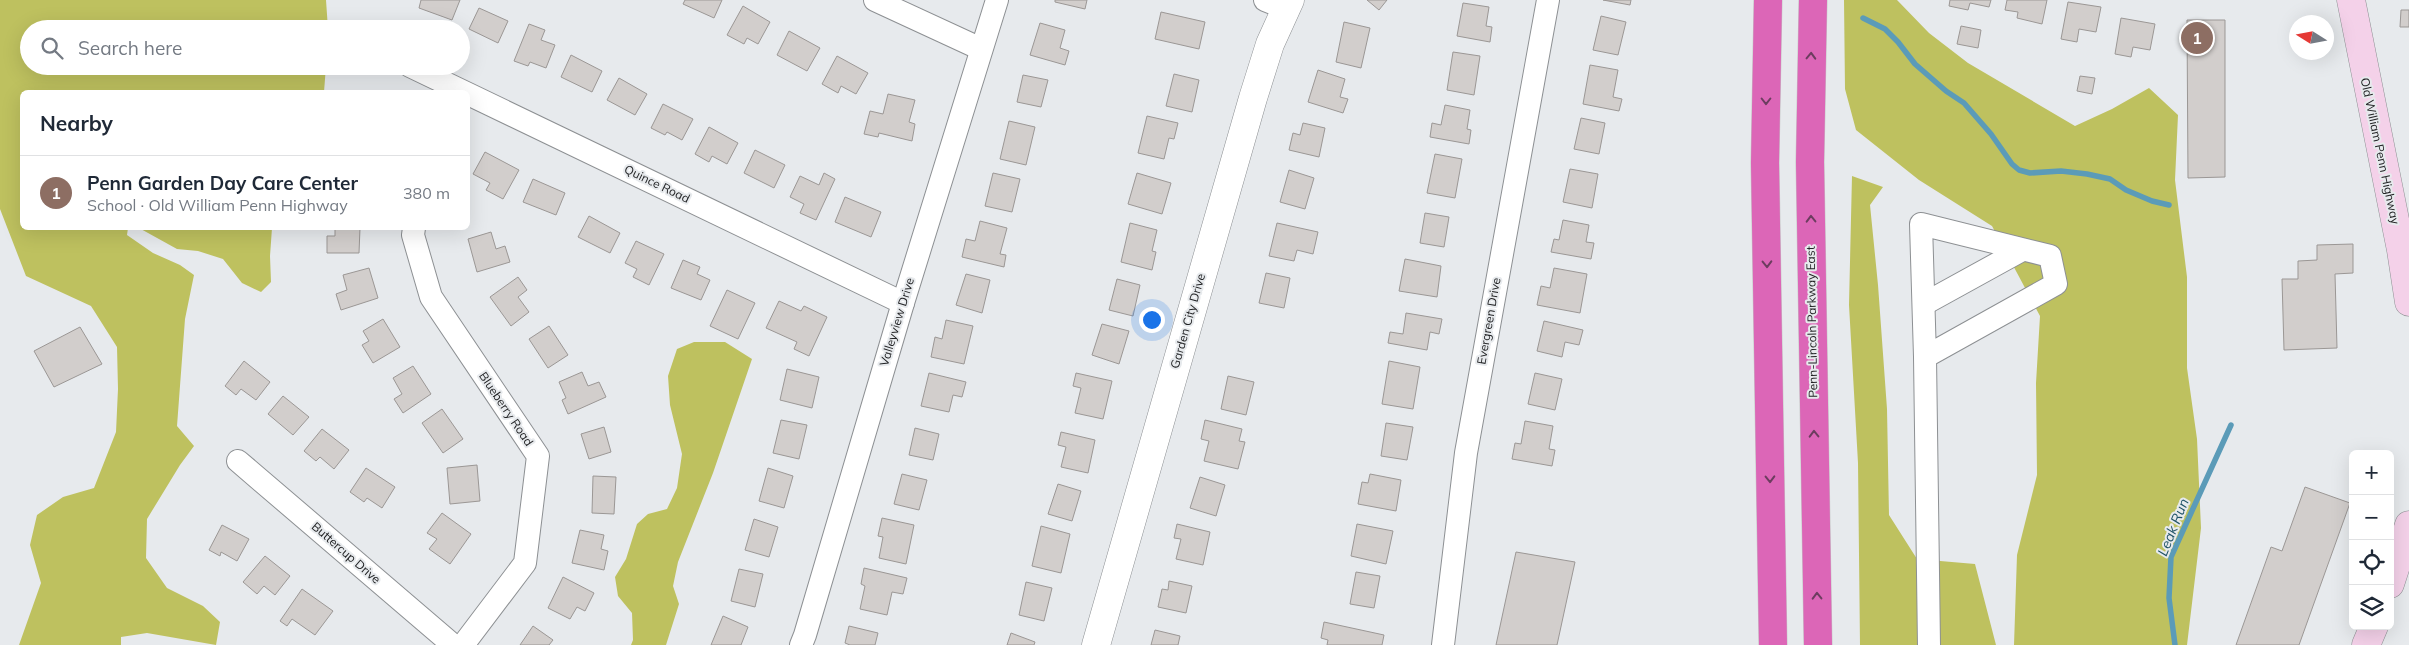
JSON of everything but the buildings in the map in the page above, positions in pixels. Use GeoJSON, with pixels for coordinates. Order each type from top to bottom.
{"type":"FeatureCollection","features":[{"type":"Feature","properties":{"kind":"highway"},"geometry":{"type":"LineString","coordinates":[[1768,0],[1765,163],[1773,645]]}},
{"type":"Feature","properties":{"kind":"highway","name":"Penn-Lincoln Parkway East"},"geometry":{"type":"LineString","coordinates":[[1813,0],[1810,162],[1818,645]]}},
{"type":"Feature","properties":{"kind":"main road","name":"Old William Penn Highway"},"geometry":{"type":"LineString","coordinates":[[2350,0],[2401,250],[2409,302]]}},
{"type":"Feature","properties":{"kind":"main road"},"geometry":{"type":"LineString","coordinates":[[2394,572],[2409,525]]}},
{"type":"Feature","properties":{"kind":"main road"},"geometry":{"type":"LineString","coordinates":[[2366,645],[2372,630]]}},
{"type":"Feature","properties":{"kind":"street"},"geometry":{"type":"LineString","coordinates":[[875,0],[981,49]]}},
{"type":"Feature","properties":{"kind":"street","name":"Valleyview Drive"},"geometry":{"type":"LineString","coordinates":[[801,645],[903,303],[997,0]]}},
{"type":"Feature","properties":{"kind":"street","name":"Evergreen Drive"},"geometry":{"type":"LineString","coordinates":[[1443,645],[1466,453],[1548,0]]}},
{"type":"Feature","properties":{"kind":"street","name":"Garden City Drive"},"geometry":{"type":"LineString","coordinates":[[1096,645],[1270,44],[1280,3]]}},
{"type":"Feature","properties":{"kind":"street","name":"Quince Road"},"geometry":{"type":"LineString","coordinates":[[427,75],[453,89]]}},
{"type":"Feature","properties":{"kind":"street","name":"Quince Road"},"geometry":{"type":"LineString","coordinates":[[470,97],[903,303]]}},
{"type":"Feature","properties":{"kind":"street"},"geometry":{"type":"LineString","coordinates":[[1925,357],[2056,284],[2050,256],[1921,224],[1929,645]]}},
{"type":"Feature","properties":{"kind":"street","name":"Blueberry Road"},"geometry":{"type":"LineString","coordinates":[[414,230],[413,235],[431,297],[538,456],[524,563],[463,645]]}},
{"type":"Feature","properties":{"kind":"street"},"geometry":{"type":"LineString","coordinates":[[1924,304],[2022,250]]}},
{"type":"Feature","properties":{"kind":"street","name":"Buttercup Drive"},"geometry":{"type":"LineString","coordinates":[[238,461],[453,645]]}},
{"type":"Feature","properties":{"kind":"shaded area"},"geometry":{"type":"Polygon","coordinates":[[[0,0],[326,0],[327,20],[20,20],[20,75],[325,75],[324,90],[20,90],[20,230],[128,230],[127,235],[153,253],[180,265],[194,275],[185,319],[177,426],[194,446],[147,519],[146,558],[167,588],[203,606],[220,622],[216,645],[147,633],[121,637],[121,645],[19,645],[41,583],[30,545],[37,515],[63,497],[94,488],[116,432],[117,347],[91,306],[26,276],[0,209],[0,0]]]}},
{"type":"Feature","properties":{"kind":"shaded area"},"geometry":{"type":"Polygon","coordinates":[[[1844,0],[1897,0],[1929,33],[1968,63],[2075,126],[2112,109],[2149,88],[2178,115],[2175,180],[2187,277],[2187,368],[2197,439],[2201,528],[2187,645],[2014,645],[2017,555],[2037,475],[2036,383],[2040,316],[1992,226],[1919,180],[1856,130],[1845,89],[1844,0]]]}},
{"type":"Feature","properties":{"kind":"shaded area"},"geometry":{"type":"Polygon","coordinates":[[[1852,176],[1883,187],[1870,205],[1887,409],[1889,515],[1917,559],[1975,564],[1996,645],[1860,645],[1858,463],[1849,305],[1852,176]]]}},
{"type":"Feature","properties":{"kind":"shaded area"},"geometry":{"type":"Polygon","coordinates":[[[143,230],[272,230],[271,282],[261,292],[242,283],[223,259],[198,251],[177,249],[143,230]]]}},
{"type":"Feature","properties":{"kind":"shaded area"},"geometry":{"type":"Polygon","coordinates":[[[694,342],[725,342],[752,359],[713,473],[678,562],[673,586],[679,604],[666,645],[631,645],[633,640],[632,613],[618,596],[615,577],[626,559],[637,524],[648,514],[667,509],[677,488],[682,454],[670,405],[668,376],[677,349],[694,342]]]}},
{"type":"Feature","properties":{"kind":"waterway"},"geometry":{"type":"LineString","coordinates":[[1863,18],[1885,29],[1915,64],[1946,91],[1964,103],[1991,134],[2012,164],[2019,170],[2030,173],[2061,171],[2110,179],[2126,190],[2152,201],[2169,205]]}},
{"type":"Feature","properties":{"kind":"waterway","name":"Leak Run"},"geometry":{"type":"LineString","coordinates":[[2175,645],[2169,598],[2171,557],[2231,425]]}},
{"type":"Feature","properties":{"kind":"place","name":"Penn Garden Day Care Center"},"geometry":{"type":"Point","coordinates":[2197,38]}}]}
